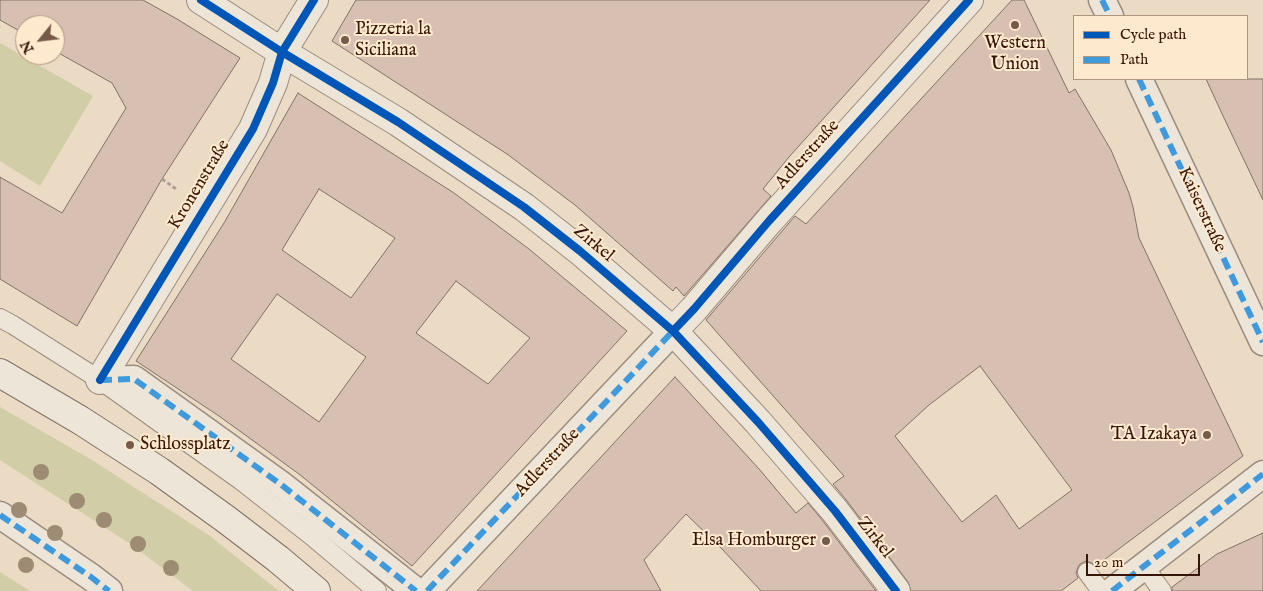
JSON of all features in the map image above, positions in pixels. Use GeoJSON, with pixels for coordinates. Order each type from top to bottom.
{"type":"FeatureCollection","features":[{"type":"Feature","properties":{"kind":"street","name":"Zirkel"},"geometry":{"type":"LineString","coordinates":[[201,0],[282,52],[398,122],[524,207],[580,251],[672,331],[764,429],[835,512],[896,591]]}},
{"type":"Feature","properties":{"kind":"street","name":"Kronenstraße"},"geometry":{"type":"LineString","coordinates":[[100,380],[252,128],[273,83],[282,52],[314,0]]}},
{"type":"Feature","properties":{"kind":"street","name":"Adlerstraße"},"geometry":{"type":"LineString","coordinates":[[427,591],[694,309],[769,221],[969,0]]}},
{"type":"Feature","properties":{"kind":"street"},"geometry":{"type":"LineString","coordinates":[[1102,0],[1110,15]]}},
{"type":"Feature","properties":{"kind":"street","name":"Kaiserstraße"},"geometry":{"type":"LineString","coordinates":[[1139,80],[1263,342]]}},
{"type":"Feature","properties":{"kind":"street"},"geometry":{"type":"LineString","coordinates":[[0,373],[80,420],[159,471],[227,520],[316,591]]}},
{"type":"Feature","properties":{"kind":"street"},"geometry":{"type":"LineString","coordinates":[[100,380],[134,379],[279,483],[416,591]]}},
{"type":"Feature","properties":{"kind":"street"},"geometry":{"type":"LineString","coordinates":[[1112,591],[1263,474]]}},
{"type":"Feature","properties":{"kind":"street"},"geometry":{"type":"LineString","coordinates":[[0,515],[109,591]]}},
{"type":"Feature","properties":{"kind":"lane"},"geometry":{"type":"LineString","coordinates":[[0,318],[100,380],[240,480],[378,591]]}},
{"type":"Feature","properties":{"kind":"lane"},"geometry":{"type":"LineString","coordinates":[[1144,566],[1162,591]]}},
{"type":"Feature","properties":{"kind":"lane"},"geometry":{"type":"LineString","coordinates":[[1087,572],[1101,591]]}},
{"type":"Feature","properties":{"kind":"shaded area"},"geometry":{"type":"Polygon","coordinates":[[[0,43],[15,52],[15,65],[39,65],[93,96],[40,186],[0,161],[0,43]]]}},
{"type":"Feature","properties":{"kind":"shaded area"},"geometry":{"type":"Polygon","coordinates":[[[0,407],[92,460],[210,536],[279,591],[193,591],[132,545],[0,460],[0,407]]]}},
{"type":"Feature","properties":{"kind":"shaded area"},"geometry":{"type":"Polygon","coordinates":[[[0,572],[30,591],[0,591],[0,572]]]}},
{"type":"Feature","properties":{"kind":"building"},"geometry":{"type":"Polygon","coordinates":[[[0,0],[143,0],[240,58],[162,179],[77,326],[0,279],[0,177],[62,213],[126,108],[112,83],[65,57],[65,15],[15,15],[15,28],[0,20],[0,0]]]}},
{"type":"Feature","properties":{"kind":"building"},"geometry":{"type":"Polygon","coordinates":[[[356,0],[930,0],[789,157],[763,189],[771,196],[684,296],[676,287],[673,291],[575,205],[507,154],[332,41],[356,0]]]}},
{"type":"Feature","properties":{"kind":"building"},"geometry":{"type":"Polygon","coordinates":[[[1012,0],[1024,0],[1069,93],[1075,89],[1111,150],[1129,193],[1139,238],[1243,456],[1096,566],[1086,561],[1080,564],[1076,573],[1078,578],[1061,591],[911,591],[908,582],[833,484],[844,476],[706,320],[795,216],[806,224],[1012,0]],[[980,366],[929,405],[895,436],[962,522],[996,495],[1019,529],[1072,490],[980,366]]]}},
{"type":"Feature","properties":{"kind":"building"},"geometry":{"type":"Polygon","coordinates":[[[1263,79],[1263,200],[1206,80],[1263,79]]]}},
{"type":"Feature","properties":{"kind":"building"},"geometry":{"type":"Polygon","coordinates":[[[298,93],[454,193],[529,249],[627,331],[412,566],[299,474],[219,416],[136,361],[224,223],[298,93]],[[319,189],[282,250],[351,298],[395,238],[319,189]],[[456,281],[416,333],[488,384],[530,338],[456,281]],[[277,294],[231,359],[319,422],[366,357],[277,294]]]}},
{"type":"Feature","properties":{"kind":"building"},"geometry":{"type":"Polygon","coordinates":[[[675,377],[760,470],[796,513],[808,503],[876,591],[761,591],[686,514],[644,560],[661,591],[477,591],[675,377]]]}},
{"type":"Feature","properties":{"kind":"building"},"geometry":{"type":"Polygon","coordinates":[[[1263,533],[1263,591],[1172,591],[1172,587],[1217,554],[1263,533]]]}},
{"type":"Feature","properties":{"kind":"marked path"},"geometry":{"type":"LineString","coordinates":[[1102,0],[1110,15]]}},
{"type":"Feature","properties":{"kind":"marked path"},"geometry":{"type":"LineString","coordinates":[[1139,80],[1263,342]]}},
{"type":"Feature","properties":{"kind":"marked path"},"geometry":{"type":"LineString","coordinates":[[427,591],[673,331]]}},
{"type":"Feature","properties":{"kind":"marked path"},"geometry":{"type":"LineString","coordinates":[[100,380],[134,379],[279,483],[416,591]]}},
{"type":"Feature","properties":{"kind":"marked path"},"geometry":{"type":"LineString","coordinates":[[1112,591],[1263,474]]}},
{"type":"Feature","properties":{"kind":"marked path"},"geometry":{"type":"LineString","coordinates":[[0,515],[109,591]]}},
{"type":"Feature","properties":{"kind":"cycle path"},"geometry":{"type":"LineString","coordinates":[[201,0],[282,52],[398,122],[524,207],[580,251],[673,331],[758,422],[835,511],[896,591]]}},
{"type":"Feature","properties":{"kind":"cycle path"},"geometry":{"type":"LineString","coordinates":[[100,380],[253,129],[273,83],[282,52],[314,0]]}},
{"type":"Feature","properties":{"kind":"cycle path"},"geometry":{"type":"LineString","coordinates":[[673,331],[769,221],[969,0]]}},
{"type":"Feature","properties":{"kind":"place","name":"Western Union"},"geometry":{"type":"Point","coordinates":[1015,25]}},
{"type":"Feature","properties":{"kind":"place","name":"Pizzeria la Siciliana"},"geometry":{"type":"Point","coordinates":[345,40]}},
{"type":"Feature","properties":{"kind":"place","name":"TA Izakaya"},"geometry":{"type":"Point","coordinates":[1207,435]}},
{"type":"Feature","properties":{"kind":"place","name":"Schlossplatz"},"geometry":{"type":"Point","coordinates":[130,445]}},
{"type":"Feature","properties":{"kind":"place","name":"Elsa Homburger"},"geometry":{"type":"Point","coordinates":[826,541]}}]}
